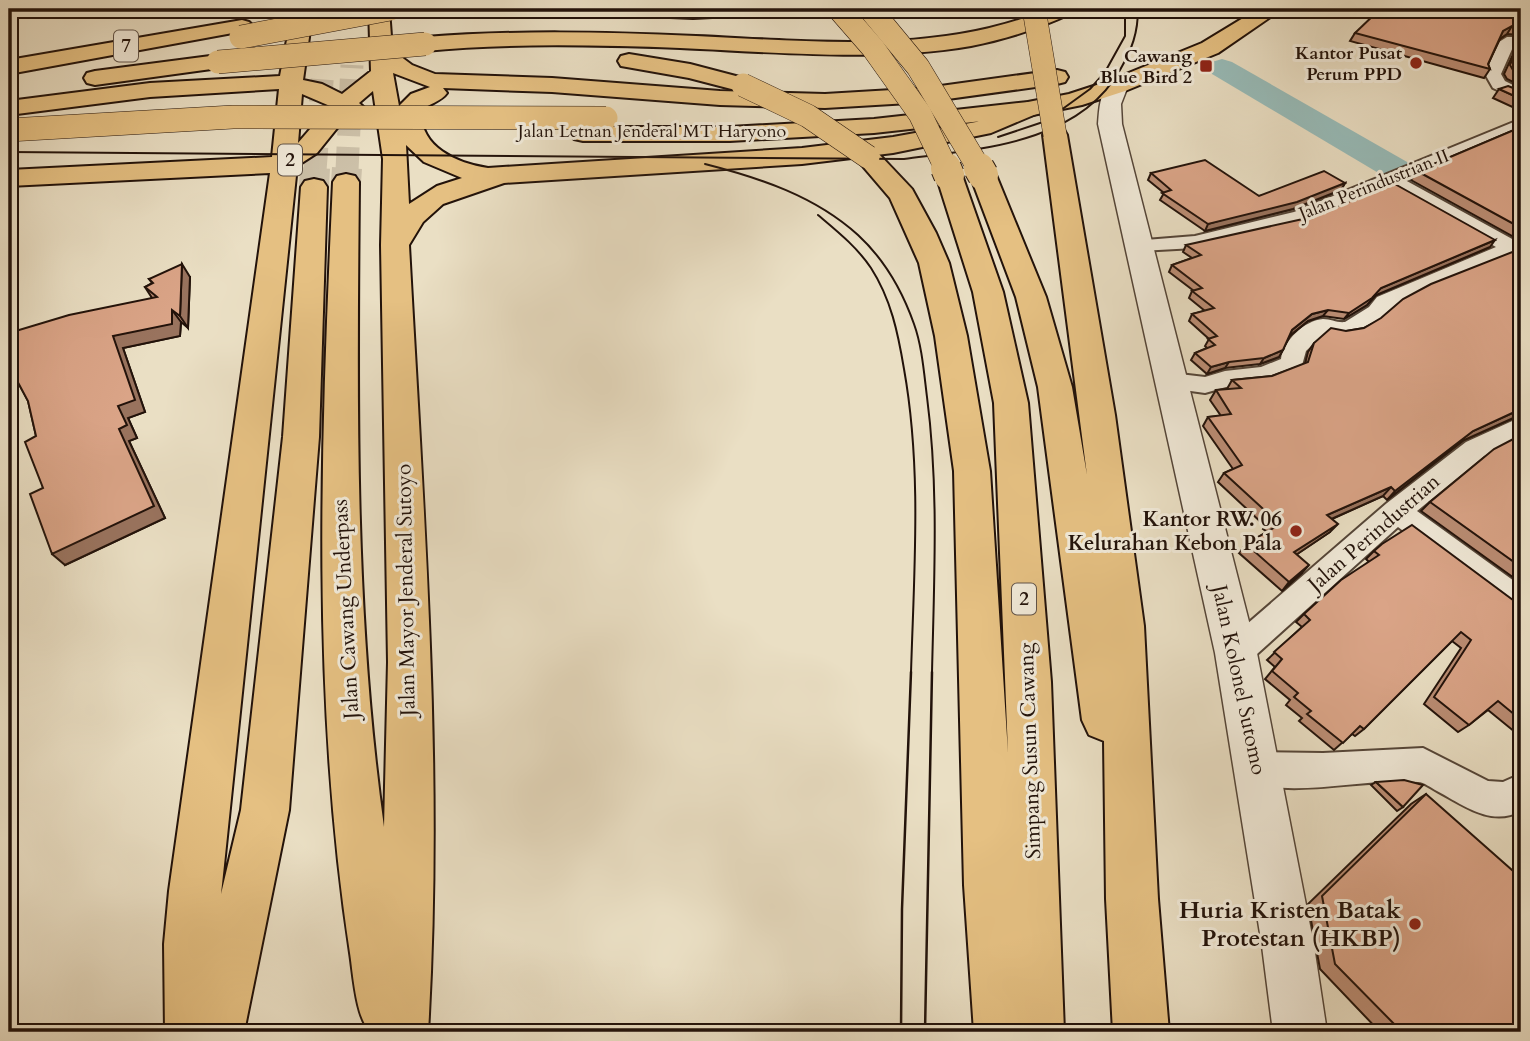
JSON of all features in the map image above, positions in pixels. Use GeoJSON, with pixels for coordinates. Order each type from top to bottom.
{"type":"FeatureCollection","features":[{"type":"Feature","properties":{"kind":"main road"},"geometry":{"type":"LineString","coordinates":[[216,1032],[265,810],[301,437],[313,172],[292,78],[303,9]]}},
{"type":"Feature","properties":{"kind":"main road"},"geometry":{"type":"LineString","coordinates":[[323,69],[327,9]]}},
{"type":"Feature","properties":{"kind":"main road","name":"7"},"geometry":{"type":"LineString","coordinates":[[9,79],[240,32],[333,9]]}},
{"type":"Feature","properties":{"kind":"main road"},"geometry":{"type":"LineString","coordinates":[[352,65],[356,9]]}},
{"type":"Feature","properties":{"kind":"main road","name":"Jalan Mayor Jenderal Sutoyo"},"geometry":{"type":"LineString","coordinates":[[379,9],[381,62],[378,117],[395,153],[395,245],[410,662],[408,903],[400,1032]]}},
{"type":"Feature","properties":{"kind":"main road","name":"7"},"geometry":{"type":"LineString","coordinates":[[9,67],[390,9]]}},
{"type":"Feature","properties":{"kind":"main road"},"geometry":{"type":"LineString","coordinates":[[397,9],[401,46],[411,65],[439,76],[477,82]]}},
{"type":"Feature","properties":{"kind":"main road"},"geometry":{"type":"LineString","coordinates":[[624,9],[694,12],[751,9]]}},
{"type":"Feature","properties":{"kind":"main road","name":"Simpang Susun Cawang"},"geometry":{"type":"LineString","coordinates":[[839,9],[873,47],[966,175],[1031,297],[1055,387],[1132,899]]}},
{"type":"Feature","properties":{"kind":"main road","name":"Simpang Susun Cawang"},"geometry":{"type":"LineString","coordinates":[[870,9],[903,43],[940,97],[966,175],[1011,403],[1029,682],[1036,1032]]}},
{"type":"Feature","properties":{"kind":"main road"},"geometry":{"type":"LineString","coordinates":[[1034,9],[1042,122],[1098,415],[1123,626],[1132,899]]}},
{"type":"Feature","properties":{"kind":"main road"},"geometry":{"type":"LineString","coordinates":[[9,108],[149,90],[222,73],[466,40],[908,46],[1001,34],[1026,27],[1065,9]]}},
{"type":"Feature","properties":{"kind":"main road","name":"Jalan Letnan Jenderal MT Haryono"},"geometry":{"type":"LineString","coordinates":[[9,146],[215,130],[342,128],[583,134],[730,134],[874,126],[1042,122],[1131,65],[1210,48],[1272,9]]}},
{"type":"Feature","properties":{"kind":"main road"},"geometry":{"type":"LineString","coordinates":[[9,52],[154,20]]}},
{"type":"Feature","properties":{"kind":"main road"},"geometry":{"type":"LineString","coordinates":[[222,73],[254,77],[275,68],[288,57],[298,40]]}},
{"type":"Feature","properties":{"kind":"main road"},"geometry":{"type":"LineString","coordinates":[[425,44],[565,52],[690,71],[743,85],[786,102],[821,122],[868,157],[902,195],[934,263],[951,335],[972,471],[990,885],[1002,1032]]}},
{"type":"Feature","properties":{"kind":"main road"},"geometry":{"type":"LineString","coordinates":[[9,92],[125,73],[222,73],[292,78],[309,85],[342,84],[371,74],[381,62],[427,79],[516,83]]}},
{"type":"Feature","properties":{"kind":"main road","name":"2"},"geometry":{"type":"LineString","coordinates":[[9,178],[254,168],[313,172],[310,147],[381,62]]}},
{"type":"Feature","properties":{"kind":"main road"},"geometry":{"type":"LineString","coordinates":[[162,171],[233,155],[262,142],[272,133],[280,118],[280,108],[275,97],[222,73]]}},
{"type":"Feature","properties":{"kind":"main road","name":"Jalan Letnan Jenderal MT Haryono"},"geometry":{"type":"LineString","coordinates":[[9,130],[107,121],[281,114],[737,118],[875,113],[999,96],[1068,74],[938,94],[825,101],[720,98],[516,83]]}},
{"type":"Feature","properties":{"kind":"main road"},"geometry":{"type":"LineString","coordinates":[[292,78],[344,104],[378,117]]}},
{"type":"Feature","properties":{"kind":"main road"},"geometry":{"type":"LineString","coordinates":[[192,1032],[191,944],[195,891],[313,172],[378,117],[409,100],[469,86],[516,83]]}},
{"type":"Feature","properties":{"kind":"main road"},"geometry":{"type":"LineString","coordinates":[[435,93],[412,104],[407,114],[411,132],[430,155],[450,168],[472,174],[527,174],[802,156],[892,145],[982,128],[1042,122]]}},
{"type":"Feature","properties":{"kind":"main road"},"geometry":{"type":"LineString","coordinates":[[162,171],[248,178],[269,189],[313,172],[395,153]]}},
{"type":"Feature","properties":{"kind":"main road","name":"Jalan Cawang Underpass"},"geometry":{"type":"LineString","coordinates":[[313,172],[339,372],[344,640],[363,877],[393,1032]]}},
{"type":"Feature","properties":{"kind":"main road"},"geometry":{"type":"LineString","coordinates":[[395,245],[409,217],[432,199],[479,182],[527,174]]}},
{"type":"Feature","properties":{"kind":"main road","name":"2"},"geometry":{"type":"LineString","coordinates":[[1132,899],[1140,1032]]}},
{"type":"Feature","properties":{"kind":"street"},"geometry":{"type":"LineString","coordinates":[[1521,42],[1509,41],[1509,57],[1493,78],[1521,96]]}},
{"type":"Feature","properties":{"kind":"street","name":"Jalan Kolonel Sutomo"},"geometry":{"type":"LineString","coordinates":[[1131,65],[1110,104],[1110,124],[1236,653],[1258,769],[1300,1032]]}},
{"type":"Feature","properties":{"kind":"street","name":"Jalan Perindustrian II"},"geometry":{"type":"LineString","coordinates":[[1140,245],[1195,242],[1301,217],[1521,124]]}},
{"type":"Feature","properties":{"kind":"street"},"geometry":{"type":"LineString","coordinates":[[1399,176],[1518,247]]}},
{"type":"Feature","properties":{"kind":"street"},"geometry":{"type":"LineString","coordinates":[[1171,381],[1205,385],[1225,379],[1265,375],[1293,363],[1294,349],[1318,327],[1326,326],[1337,331],[1351,329],[1377,312],[1378,307],[1385,302],[1417,286],[1518,247]]}},
{"type":"Feature","properties":{"kind":"street","name":"Jalan Perindustrian"},"geometry":{"type":"LineString","coordinates":[[1236,653],[1397,511],[1475,449],[1521,426]]}},
{"type":"Feature","properties":{"kind":"street"},"geometry":{"type":"LineString","coordinates":[[1397,511],[1521,603]]}},
{"type":"Feature","properties":{"kind":"street"},"geometry":{"type":"LineString","coordinates":[[1258,769],[1323,770],[1423,765],[1485,798],[1506,800],[1521,791]]}},
{"type":"Feature","properties":{"kind":"building"},"geometry":{"type":"Polygon","coordinates":[[[1396,9],[1514,9],[1521,12],[1521,26],[1512,26],[1503,31],[1488,64],[1490,69],[1355,33],[1377,12],[1386,15],[1396,9]]]}},
{"type":"Feature","properties":{"kind":"building"},"geometry":{"type":"Polygon","coordinates":[[[1521,41],[1521,75],[1510,65],[1521,41]]]}},
{"type":"Feature","properties":{"kind":"building"},"geometry":{"type":"Polygon","coordinates":[[[1508,86],[1521,91],[1521,99],[1499,89],[1508,86]]]}},
{"type":"Feature","properties":{"kind":"building"},"geometry":{"type":"Polygon","coordinates":[[[1521,127],[1521,228],[1417,171],[1521,127]]]}},
{"type":"Feature","properties":{"kind":"building"},"geometry":{"type":"Polygon","coordinates":[[[1205,160],[1259,196],[1324,171],[1345,183],[1297,202],[1208,224],[1162,193],[1171,190],[1151,173],[1205,160]]]}},
{"type":"Feature","properties":{"kind":"building"},"geometry":{"type":"Polygon","coordinates":[[[1393,183],[1495,240],[1381,288],[1372,298],[1349,313],[1328,310],[1312,314],[1292,330],[1283,350],[1264,358],[1211,367],[1195,353],[1215,345],[1208,339],[1217,336],[1192,314],[1214,308],[1192,291],[1202,288],[1172,265],[1201,255],[1186,245],[1312,217],[1393,183]]]}},
{"type":"Feature","properties":{"kind":"building"},"geometry":{"type":"Polygon","coordinates":[[[1521,249],[1521,409],[1473,431],[1395,491],[1391,487],[1327,515],[1338,524],[1294,552],[1309,565],[1289,582],[1246,544],[1277,526],[1269,520],[1273,518],[1224,473],[1242,465],[1208,417],[1231,414],[1216,390],[1241,388],[1232,380],[1272,376],[1308,362],[1314,343],[1331,328],[1346,331],[1364,328],[1381,318],[1403,299],[1431,284],[1521,249]]]}},
{"type":"Feature","properties":{"kind":"building"},"geometry":{"type":"Polygon","coordinates":[[[182,264],[180,316],[172,310],[172,324],[113,336],[135,400],[118,406],[127,425],[119,429],[154,506],[52,554],[30,494],[43,488],[25,442],[36,436],[28,401],[9,371],[9,333],[69,315],[157,297],[145,287],[153,283],[149,279],[182,264]]]}},
{"type":"Feature","properties":{"kind":"building"},"geometry":{"type":"Polygon","coordinates":[[[1521,435],[1521,567],[1430,502],[1494,449],[1521,435]]]}},
{"type":"Feature","properties":{"kind":"building"},"geometry":{"type":"Polygon","coordinates":[[[1412,525],[1521,606],[1521,720],[1498,701],[1469,725],[1434,697],[1471,640],[1461,632],[1364,729],[1360,726],[1343,743],[1307,714],[1311,711],[1294,697],[1298,693],[1272,671],[1282,659],[1274,652],[1310,620],[1304,614],[1341,580],[1379,555],[1374,551],[1382,544],[1412,525]]]}},
{"type":"Feature","properties":{"kind":"building"},"geometry":{"type":"Polygon","coordinates":[[[1404,780],[1423,785],[1403,807],[1376,782],[1404,780]]]}},
{"type":"Feature","properties":{"kind":"building","name":"Huria Kristen Batak Protestan (HKBP)"},"geometry":{"type":"Polygon","coordinates":[[[1426,794],[1521,878],[1521,1032],[1513,1032],[1508,1028],[1504,1032],[1402,1032],[1335,964],[1322,896],[1426,794]]]}},
{"type":"Feature","properties":{"kind":"waterway"},"geometry":{"type":"LineString","coordinates":[[1222,68],[1521,242]]}},
{"type":"Feature","properties":{"kind":"tunnel"},"geometry":{"type":"LineString","coordinates":[[347,170],[352,65]]}},
{"type":"Feature","properties":{"kind":"tunnel"},"geometry":{"type":"LineString","coordinates":[[315,170],[323,69]]}},
{"type":"Feature","properties":{"kind":"tunnel"},"geometry":{"type":"LineString","coordinates":[[314,187],[315,168]]}},
{"type":"Feature","properties":{"kind":"tunnel"},"geometry":{"type":"LineString","coordinates":[[346,182],[347,168]]}},
{"type":"Feature","properties":{"kind":"tram line"},"geometry":{"type":"LineString","coordinates":[[998,137],[1046,121],[1090,89],[1105,72],[1125,36],[1125,9]]}},
{"type":"Feature","properties":{"kind":"tram line"},"geometry":{"type":"LineString","coordinates":[[9,152],[904,159],[995,146],[1053,128],[1079,114],[1102,95],[1120,70],[1134,41],[1138,9]]}},
{"type":"Feature","properties":{"kind":"tram line"},"geometry":{"type":"LineString","coordinates":[[705,164],[766,182],[824,209],[858,235],[876,254],[904,299],[919,341],[931,432],[935,535],[932,673]]}},
{"type":"Feature","properties":{"kind":"tram line"},"geometry":{"type":"LineString","coordinates":[[818,215],[853,246],[871,268],[889,304],[899,342],[910,407],[915,483],[911,673]]}},
{"type":"Feature","properties":{"kind":"tram line"},"geometry":{"type":"LineString","coordinates":[[901,1032],[902,909],[911,672]]}},
{"type":"Feature","properties":{"kind":"tram line"},"geometry":{"type":"LineString","coordinates":[[925,1032],[932,672]]}},
{"type":"Feature","properties":{"kind":"place","name":"Kantor Pusat Perum PPD"},"geometry":{"type":"Point","coordinates":[1416,63]}},
{"type":"Feature","properties":{"kind":"place","name":"Cawang Blue Bird 2"},"geometry":{"type":"Point","coordinates":[1206,66]}},
{"type":"Feature","properties":{"kind":"place","name":"Kantor RW. 06 Kelurahan Kebon Pala"},"geometry":{"type":"Point","coordinates":[1296,531]}},
{"type":"Feature","properties":{"kind":"place","name":"Huria Kristen Batak Protestan (HKBP)"},"geometry":{"type":"Point","coordinates":[1415,924]}}]}
